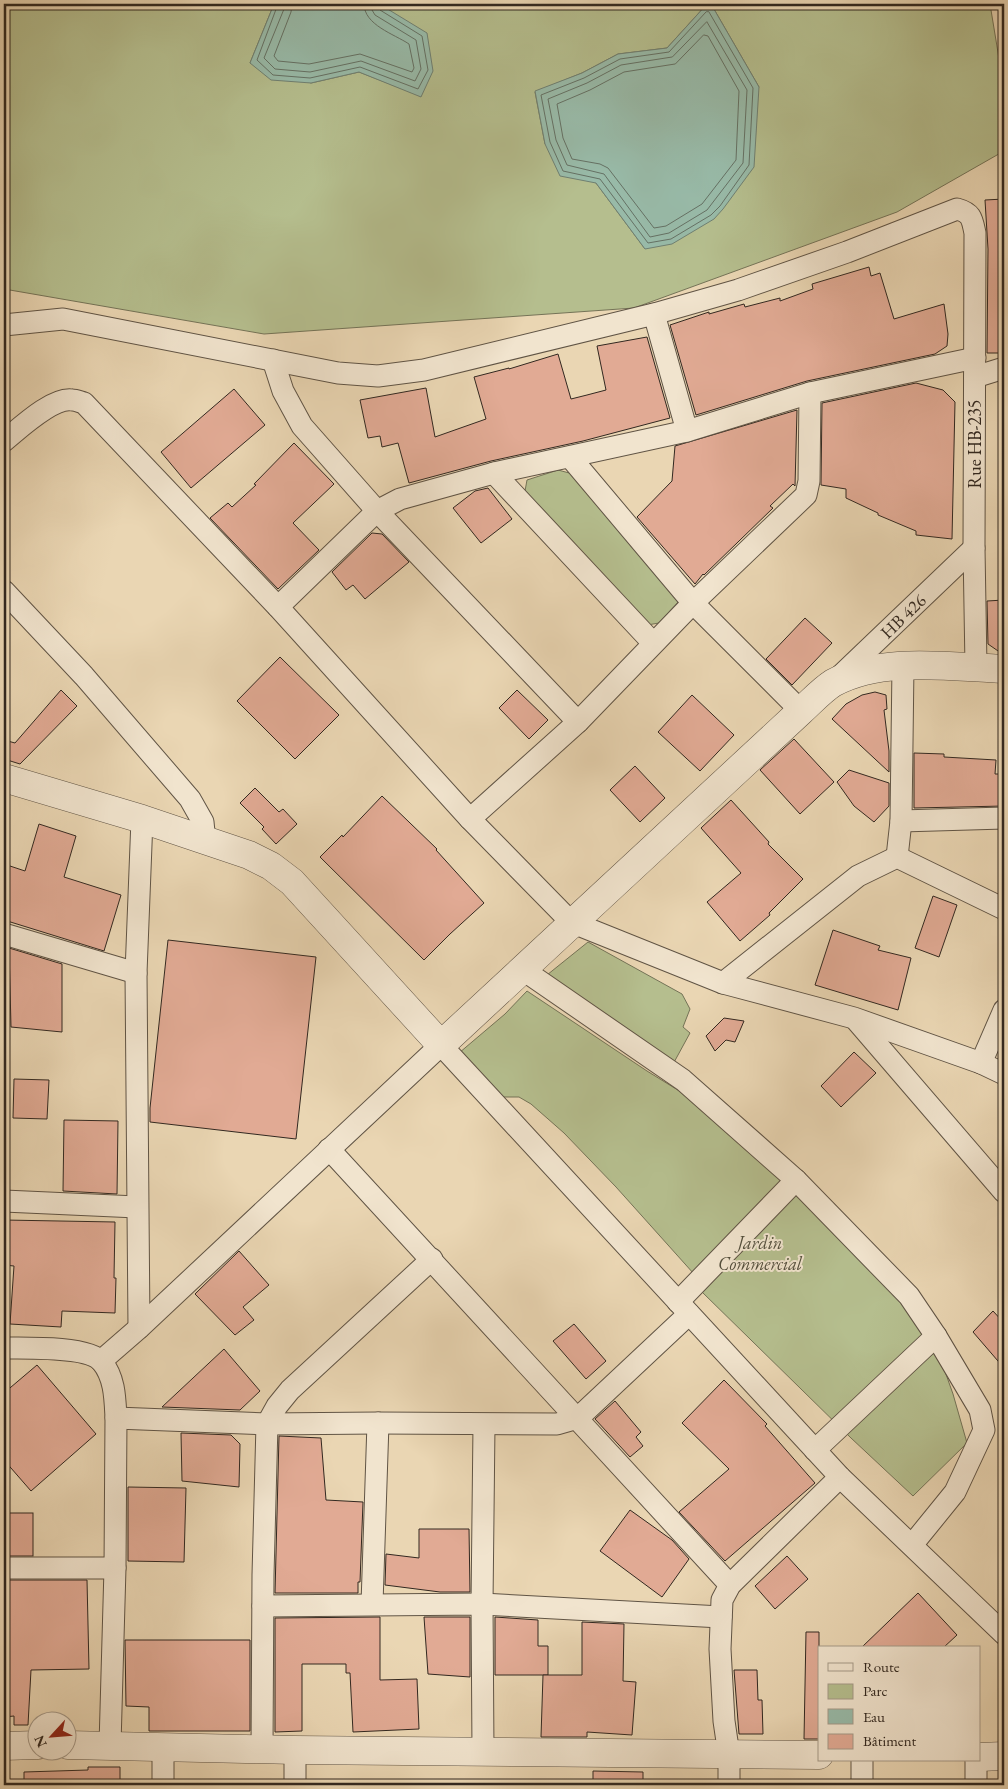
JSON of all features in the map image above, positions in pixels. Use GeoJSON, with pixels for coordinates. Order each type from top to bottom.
{"type":"FeatureCollection","features":[{"type":"Feature","properties":{"kind":"street","name":"Rue HB-235"},"geometry":{"type":"LineString","coordinates":[[654,314],[738,290],[848,252],[957,209],[966,212],[973,220],[975,233],[974,548],[976,668]]}},
{"type":"Feature","properties":{"kind":"street"},"geometry":{"type":"LineString","coordinates":[[4,325],[63,319],[338,373],[378,376],[424,370],[654,314],[687,431]]}},
{"type":"Feature","properties":{"kind":"street"},"geometry":{"type":"LineString","coordinates":[[273,360],[283,391],[302,426],[377,510],[578,722]]}},
{"type":"Feature","properties":{"kind":"street"},"geometry":{"type":"LineString","coordinates":[[278,607],[377,510],[400,499],[494,473],[687,431],[810,393],[975,368],[1004,368]]}},
{"type":"Feature","properties":{"kind":"street"},"geometry":{"type":"LineString","coordinates":[[470,819],[578,722],[693,603],[806,495],[810,481],[810,393]]}},
{"type":"Feature","properties":{"kind":"street"},"geometry":{"type":"LineString","coordinates":[[4,441],[54,404],[71,399],[84,403],[278,607],[470,819],[571,922],[723,983],[854,1018],[981,1063],[1004,1074]]}},
{"type":"Feature","properties":{"kind":"street"},"geometry":{"type":"LineString","coordinates":[[570,457],[693,603],[801,711]]}},
{"type":"Feature","properties":{"kind":"street"},"geometry":{"type":"LineString","coordinates":[[494,473],[653,643]]}},
{"type":"Feature","properties":{"kind":"street","name":"HB 426"},"geometry":{"type":"LineString","coordinates":[[833,684],[974,548]]}},
{"type":"Feature","properties":{"kind":"street"},"geometry":{"type":"LineString","coordinates":[[4,591],[84,676],[190,800],[203,822],[205,842]]}},
{"type":"Feature","properties":{"kind":"street"},"geometry":{"type":"LineString","coordinates":[[897,858],[901,821],[903,665]]}},
{"type":"Feature","properties":{"kind":"street"},"geometry":{"type":"LineString","coordinates":[[102,1361],[571,922],[801,711],[833,684],[860,673],[903,665],[1004,668]]}},
{"type":"Feature","properties":{"kind":"street"},"geometry":{"type":"LineString","coordinates":[[4,778],[142,819],[205,842],[249,855],[271,866],[292,882],[840,1477],[1004,1634]]}},
{"type":"Feature","properties":{"kind":"street"},"geometry":{"type":"LineString","coordinates":[[901,821],[1004,818]]}},
{"type":"Feature","properties":{"kind":"street"},"geometry":{"type":"LineString","coordinates":[[139,1328],[136,974],[142,819]]}},
{"type":"Feature","properties":{"kind":"street"},"geometry":{"type":"LineString","coordinates":[[897,858],[1004,909]]}},
{"type":"Feature","properties":{"kind":"street"},"geometry":{"type":"LineString","coordinates":[[723,983],[858,876],[897,858]]}},
{"type":"Feature","properties":{"kind":"street"},"geometry":{"type":"LineString","coordinates":[[4,934],[136,974]]}},
{"type":"Feature","properties":{"kind":"street"},"geometry":{"type":"LineString","coordinates":[[522,969],[683,1080],[796,1180],[909,1296],[936,1336],[980,1410],[984,1430],[955,1492],[912,1545]]}},
{"type":"Feature","properties":{"kind":"street"},"geometry":{"type":"LineString","coordinates":[[981,1063],[1004,1010]]}},
{"type":"Feature","properties":{"kind":"street"},"geometry":{"type":"LineString","coordinates":[[854,1018],[1004,1192]]}},
{"type":"Feature","properties":{"kind":"street"},"geometry":{"type":"LineString","coordinates":[[329,1149],[730,1585]]}},
{"type":"Feature","properties":{"kind":"street"},"geometry":{"type":"LineString","coordinates":[[116,1418],[267,1424],[557,1424],[578,1418],[684,1308],[796,1180]]}},
{"type":"Feature","properties":{"kind":"street"},"geometry":{"type":"LineString","coordinates":[[4,1201],[138,1207]]}},
{"type":"Feature","properties":{"kind":"street"},"geometry":{"type":"LineString","coordinates":[[262,1749],[267,1424],[277,1406],[290,1390],[432,1259]]}},
{"type":"Feature","properties":{"kind":"street"},"geometry":{"type":"LineString","coordinates":[[815,1450],[936,1336]]}},
{"type":"Feature","properties":{"kind":"street"},"geometry":{"type":"LineString","coordinates":[[4,1348],[82,1352],[102,1361],[110,1376],[116,1418],[115,1568],[110,1745]]}},
{"type":"Feature","properties":{"kind":"street"},"geometry":{"type":"LineString","coordinates":[[372,1604],[378,1423]]}},
{"type":"Feature","properties":{"kind":"street"},"geometry":{"type":"LineString","coordinates":[[483,1752],[484,1424]]}},
{"type":"Feature","properties":{"kind":"street"},"geometry":{"type":"LineString","coordinates":[[729,1785],[729,1755],[721,1684],[722,1600],[730,1585],[840,1477]]}},
{"type":"Feature","properties":{"kind":"street"},"geometry":{"type":"LineString","coordinates":[[4,1568],[115,1568]]}},
{"type":"Feature","properties":{"kind":"street"},"geometry":{"type":"LineString","coordinates":[[263,1606],[482,1604],[721,1617]]}},
{"type":"Feature","properties":{"kind":"street"},"geometry":{"type":"LineString","coordinates":[[78,1745],[295,1750],[818,1755]]}},
{"type":"Feature","properties":{"kind":"street"},"geometry":{"type":"LineString","coordinates":[[4,1746],[28,1746]]}},
{"type":"Feature","properties":{"kind":"street"},"geometry":{"type":"LineString","coordinates":[[163,1748],[163,1785]]}},
{"type":"Feature","properties":{"kind":"street"},"geometry":{"type":"LineString","coordinates":[[295,1750],[295,1785]]}},
{"type":"Feature","properties":{"kind":"street"},"geometry":{"type":"LineString","coordinates":[[980,1757],[1004,1756]]}},
{"type":"Feature","properties":{"kind":"street"},"geometry":{"type":"LineString","coordinates":[[862,1762],[862,1785]]}},
{"type":"Feature","properties":{"kind":"street"},"geometry":{"type":"LineString","coordinates":[[976,1762],[976,1785]]}},
{"type":"Feature","properties":{"kind":"green space"},"geometry":{"type":"Polygon","coordinates":[[[4,4],[274,4],[250,63],[311,83],[359,72],[421,96],[382,5],[361,4],[707,4],[667,48],[618,54],[582,73],[535,92],[545,144],[596,183],[645,249],[759,87],[711,4],[990,4],[1004,89],[1004,151],[897,212],[634,308],[264,334],[4,289],[4,4]]]}},
{"type":"Feature","properties":{"kind":"green space"},"geometry":{"type":"Polygon","coordinates":[[[558,470],[573,474],[679,601],[659,623],[647,625],[525,491],[527,480],[558,470]]]}},
{"type":"Feature","properties":{"kind":"green space"},"geometry":{"type":"Polygon","coordinates":[[[588,942],[682,994],[690,1009],[683,1027],[690,1033],[672,1066],[542,979],[588,942]]]}},
{"type":"Feature","properties":{"kind":"green space","name":"Jardin Commercial"},"geometry":{"type":"Polygon","coordinates":[[[527,991],[647,1071],[702,1105],[755,1148],[931,1332],[953,1394],[967,1443],[913,1496],[702,1292],[694,1274],[616,1187],[564,1133],[531,1104],[519,1097],[497,1097],[459,1053],[505,1014],[527,991]]]}},
{"type":"Feature","properties":{"kind":"water"},"geometry":{"type":"Polygon","coordinates":[[[274,4],[381,5],[427,33],[433,71],[421,97],[359,72],[311,83],[271,80],[250,63],[274,4]]]}},
{"type":"Feature","properties":{"kind":"water"},"geometry":{"type":"Polygon","coordinates":[[[707,4],[711,4],[759,87],[754,167],[714,219],[672,244],[645,249],[596,183],[560,176],[545,144],[535,91],[582,73],[618,54],[667,48],[707,4]]]}},
{"type":"Feature","properties":{"kind":"building"},"geometry":{"type":"Polygon","coordinates":[[[1004,199],[1004,353],[987,353],[988,249],[985,200],[1004,199]]]}},
{"type":"Feature","properties":{"kind":"building"},"geometry":{"type":"Polygon","coordinates":[[[869,267],[871,276],[880,273],[894,319],[944,304],[948,334],[947,346],[935,354],[807,381],[696,415],[670,325],[709,312],[709,314],[744,304],[745,307],[780,298],[780,301],[813,289],[812,284],[869,267]]]}},
{"type":"Feature","properties":{"kind":"building"},"geometry":{"type":"Polygon","coordinates":[[[647,337],[670,418],[583,441],[491,461],[409,483],[398,443],[382,447],[380,436],[368,438],[360,400],[426,388],[435,437],[486,419],[474,377],[509,369],[558,354],[571,399],[606,390],[597,346],[647,337]]]}},
{"type":"Feature","properties":{"kind":"building"},"geometry":{"type":"Polygon","coordinates":[[[916,383],[943,390],[955,402],[952,539],[916,535],[916,531],[878,515],[878,513],[846,498],[846,489],[821,485],[822,403],[916,383]]]}},
{"type":"Feature","properties":{"kind":"building"},"geometry":{"type":"Polygon","coordinates":[[[234,389],[265,425],[191,488],[161,452],[234,389]]]}},
{"type":"Feature","properties":{"kind":"building"},"geometry":{"type":"Polygon","coordinates":[[[797,410],[795,486],[793,484],[770,506],[773,508],[703,574],[695,584],[637,517],[672,481],[675,446],[797,410]]]}},
{"type":"Feature","properties":{"kind":"building"},"geometry":{"type":"Polygon","coordinates":[[[294,443],[334,484],[293,523],[319,550],[278,589],[210,518],[228,503],[232,507],[256,485],[254,484],[294,443]]]}},
{"type":"Feature","properties":{"kind":"building"},"geometry":{"type":"Polygon","coordinates":[[[488,488],[512,519],[481,543],[453,508],[475,491],[488,488]]]}},
{"type":"Feature","properties":{"kind":"building"},"geometry":{"type":"Polygon","coordinates":[[[372,533],[382,534],[409,562],[365,599],[353,585],[346,590],[332,572],[372,533]]]}},
{"type":"Feature","properties":{"kind":"building"},"geometry":{"type":"Polygon","coordinates":[[[1004,600],[1004,653],[1001,653],[988,644],[987,601],[1004,600]]]}},
{"type":"Feature","properties":{"kind":"building"},"geometry":{"type":"Polygon","coordinates":[[[805,618],[832,643],[792,685],[766,659],[805,618]]]}},
{"type":"Feature","properties":{"kind":"building"},"geometry":{"type":"Polygon","coordinates":[[[280,657],[339,715],[295,759],[237,701],[280,657]]]}},
{"type":"Feature","properties":{"kind":"building"},"geometry":{"type":"Polygon","coordinates":[[[61,690],[77,706],[20,764],[4,759],[4,740],[15,743],[61,690]]]}},
{"type":"Feature","properties":{"kind":"building"},"geometry":{"type":"Polygon","coordinates":[[[517,690],[548,720],[529,739],[499,708],[517,690]]]}},
{"type":"Feature","properties":{"kind":"building"},"geometry":{"type":"Polygon","coordinates":[[[875,692],[886,695],[887,709],[884,710],[889,751],[889,772],[832,719],[846,704],[862,695],[875,692]]]}},
{"type":"Feature","properties":{"kind":"building"},"geometry":{"type":"Polygon","coordinates":[[[692,695],[734,735],[700,771],[658,732],[692,695]]]}},
{"type":"Feature","properties":{"kind":"building"},"geometry":{"type":"Polygon","coordinates":[[[794,739],[834,782],[800,814],[760,770],[794,739]]]}},
{"type":"Feature","properties":{"kind":"building"},"geometry":{"type":"Polygon","coordinates":[[[914,753],[944,754],[944,757],[996,760],[995,774],[1004,774],[1004,806],[914,808],[914,753]]]}},
{"type":"Feature","properties":{"kind":"building"},"geometry":{"type":"Polygon","coordinates":[[[635,766],[665,798],[640,822],[610,790],[635,766]]]}},
{"type":"Feature","properties":{"kind":"building"},"geometry":{"type":"Polygon","coordinates":[[[849,770],[889,783],[889,806],[874,822],[854,806],[837,782],[849,770]]]}},
{"type":"Feature","properties":{"kind":"building"},"geometry":{"type":"Polygon","coordinates":[[[255,788],[279,812],[283,809],[297,824],[276,844],[262,829],[264,827],[240,803],[255,788]]]}},
{"type":"Feature","properties":{"kind":"building"},"geometry":{"type":"Polygon","coordinates":[[[382,796],[437,849],[484,903],[424,960],[320,857],[342,835],[343,837],[382,796]]]}},
{"type":"Feature","properties":{"kind":"building"},"geometry":{"type":"Polygon","coordinates":[[[731,800],[769,842],[768,844],[803,879],[769,913],[770,915],[740,941],[707,902],[741,873],[701,828],[731,800]]]}},
{"type":"Feature","properties":{"kind":"building"},"geometry":{"type":"Polygon","coordinates":[[[39,824],[76,836],[64,877],[121,895],[104,951],[4,920],[4,864],[25,871],[39,824]]]}},
{"type":"Feature","properties":{"kind":"building"},"geometry":{"type":"Polygon","coordinates":[[[933,896],[957,905],[939,957],[915,948],[933,896]]]}},
{"type":"Feature","properties":{"kind":"building"},"geometry":{"type":"Polygon","coordinates":[[[833,930],[880,946],[878,950],[911,958],[898,1010],[815,985],[833,930]]]}},
{"type":"Feature","properties":{"kind":"building"},"geometry":{"type":"Polygon","coordinates":[[[168,940],[316,957],[296,1139],[150,1122],[168,940]]]}},
{"type":"Feature","properties":{"kind":"building"},"geometry":{"type":"Polygon","coordinates":[[[9,948],[62,964],[62,1032],[11,1027],[9,948]]]}},
{"type":"Feature","properties":{"kind":"building"},"geometry":{"type":"Polygon","coordinates":[[[724,1018],[744,1021],[735,1042],[726,1040],[715,1051],[706,1036],[724,1018]]]}},
{"type":"Feature","properties":{"kind":"building"},"geometry":{"type":"Polygon","coordinates":[[[854,1052],[876,1073],[841,1107],[821,1086],[854,1052]]]}},
{"type":"Feature","properties":{"kind":"building"},"geometry":{"type":"Polygon","coordinates":[[[14,1079],[49,1080],[47,1119],[13,1118],[14,1079]]]}},
{"type":"Feature","properties":{"kind":"building"},"geometry":{"type":"Polygon","coordinates":[[[64,1120],[118,1121],[117,1194],[63,1191],[64,1120]]]}},
{"type":"Feature","properties":{"kind":"building"},"geometry":{"type":"Polygon","coordinates":[[[4,1220],[115,1222],[115,1313],[62,1311],[61,1327],[10,1324],[14,1266],[4,1265],[4,1220]]]}},
{"type":"Feature","properties":{"kind":"building"},"geometry":{"type":"Polygon","coordinates":[[[239,1251],[269,1285],[243,1307],[254,1320],[235,1335],[195,1294],[239,1251]]]}},
{"type":"Feature","properties":{"kind":"building"},"geometry":{"type":"Polygon","coordinates":[[[993,1311],[1004,1323],[1004,1368],[973,1332],[993,1311]]]}},
{"type":"Feature","properties":{"kind":"building"},"geometry":{"type":"Polygon","coordinates":[[[574,1324],[606,1361],[586,1379],[553,1341],[574,1324]]]}},
{"type":"Feature","properties":{"kind":"building"},"geometry":{"type":"Polygon","coordinates":[[[224,1349],[260,1391],[240,1410],[162,1407],[224,1349]]]}},
{"type":"Feature","properties":{"kind":"building"},"geometry":{"type":"Polygon","coordinates":[[[37,1365],[96,1434],[31,1491],[4,1460],[4,1393],[37,1365]]]}},
{"type":"Feature","properties":{"kind":"building"},"geometry":{"type":"Polygon","coordinates":[[[724,1380],[767,1424],[765,1426],[815,1483],[725,1561],[679,1512],[729,1469],[682,1423],[724,1380]]]}},
{"type":"Feature","properties":{"kind":"building"},"geometry":{"type":"Polygon","coordinates":[[[615,1401],[641,1432],[636,1437],[643,1446],[630,1457],[595,1419],[615,1401]]]}},
{"type":"Feature","properties":{"kind":"building"},"geometry":{"type":"Polygon","coordinates":[[[181,1433],[231,1435],[240,1444],[239,1487],[182,1481],[181,1433]]]}},
{"type":"Feature","properties":{"kind":"building"},"geometry":{"type":"Polygon","coordinates":[[[279,1436],[321,1438],[326,1500],[363,1502],[358,1593],[275,1593],[279,1436]]]}},
{"type":"Feature","properties":{"kind":"building"},"geometry":{"type":"Polygon","coordinates":[[[128,1487],[186,1488],[184,1562],[128,1561],[128,1487]]]}},
{"type":"Feature","properties":{"kind":"building"},"geometry":{"type":"Polygon","coordinates":[[[630,1510],[672,1540],[689,1559],[662,1597],[600,1551],[630,1510]]]}},
{"type":"Feature","properties":{"kind":"building"},"geometry":{"type":"Polygon","coordinates":[[[4,1513],[33,1513],[33,1556],[4,1556],[4,1513]]]}},
{"type":"Feature","properties":{"kind":"building"},"geometry":{"type":"Polygon","coordinates":[[[419,1529],[469,1529],[470,1592],[440,1592],[385,1585],[386,1554],[419,1558],[419,1529]]]}},
{"type":"Feature","properties":{"kind":"building"},"geometry":{"type":"Polygon","coordinates":[[[787,1556],[808,1579],[775,1609],[755,1586],[787,1556]]]}},
{"type":"Feature","properties":{"kind":"building"},"geometry":{"type":"Polygon","coordinates":[[[4,1580],[87,1580],[89,1669],[31,1670],[28,1725],[14,1725],[14,1716],[4,1717],[4,1580]]]}},
{"type":"Feature","properties":{"kind":"building"},"geometry":{"type":"Polygon","coordinates":[[[918,1593],[957,1635],[945,1646],[863,1646],[918,1593]]]}},
{"type":"Feature","properties":{"kind":"building"},"geometry":{"type":"Polygon","coordinates":[[[380,1617],[380,1680],[417,1679],[419,1729],[353,1732],[350,1673],[346,1673],[346,1664],[302,1664],[302,1731],[275,1732],[275,1618],[380,1617]]]}},
{"type":"Feature","properties":{"kind":"building"},"geometry":{"type":"Polygon","coordinates":[[[424,1617],[470,1617],[470,1677],[428,1674],[424,1617]]]}},
{"type":"Feature","properties":{"kind":"building"},"geometry":{"type":"Polygon","coordinates":[[[495,1617],[538,1620],[538,1646],[548,1646],[548,1675],[495,1675],[495,1617]]]}},
{"type":"Feature","properties":{"kind":"building"},"geometry":{"type":"Polygon","coordinates":[[[582,1622],[624,1624],[623,1681],[636,1682],[632,1735],[587,1732],[587,1737],[541,1737],[543,1675],[582,1675],[582,1622]]]}},
{"type":"Feature","properties":{"kind":"building"},"geometry":{"type":"Polygon","coordinates":[[[806,1632],[819,1632],[818,1739],[804,1739],[806,1632]]]}},
{"type":"Feature","properties":{"kind":"building"},"geometry":{"type":"Polygon","coordinates":[[[125,1640],[250,1640],[250,1731],[149,1731],[149,1707],[126,1706],[125,1640]]]}},
{"type":"Feature","properties":{"kind":"building"},"geometry":{"type":"Polygon","coordinates":[[[734,1670],[757,1670],[758,1700],[762,1700],[763,1734],[739,1734],[734,1670]]]}},
{"type":"Feature","properties":{"kind":"building"},"geometry":{"type":"Polygon","coordinates":[[[88,1767],[120,1767],[120,1785],[24,1785],[24,1772],[88,1770],[88,1767]]]}},
{"type":"Feature","properties":{"kind":"building"},"geometry":{"type":"Polygon","coordinates":[[[593,1771],[643,1772],[643,1785],[593,1785],[593,1771]]]}}]}
